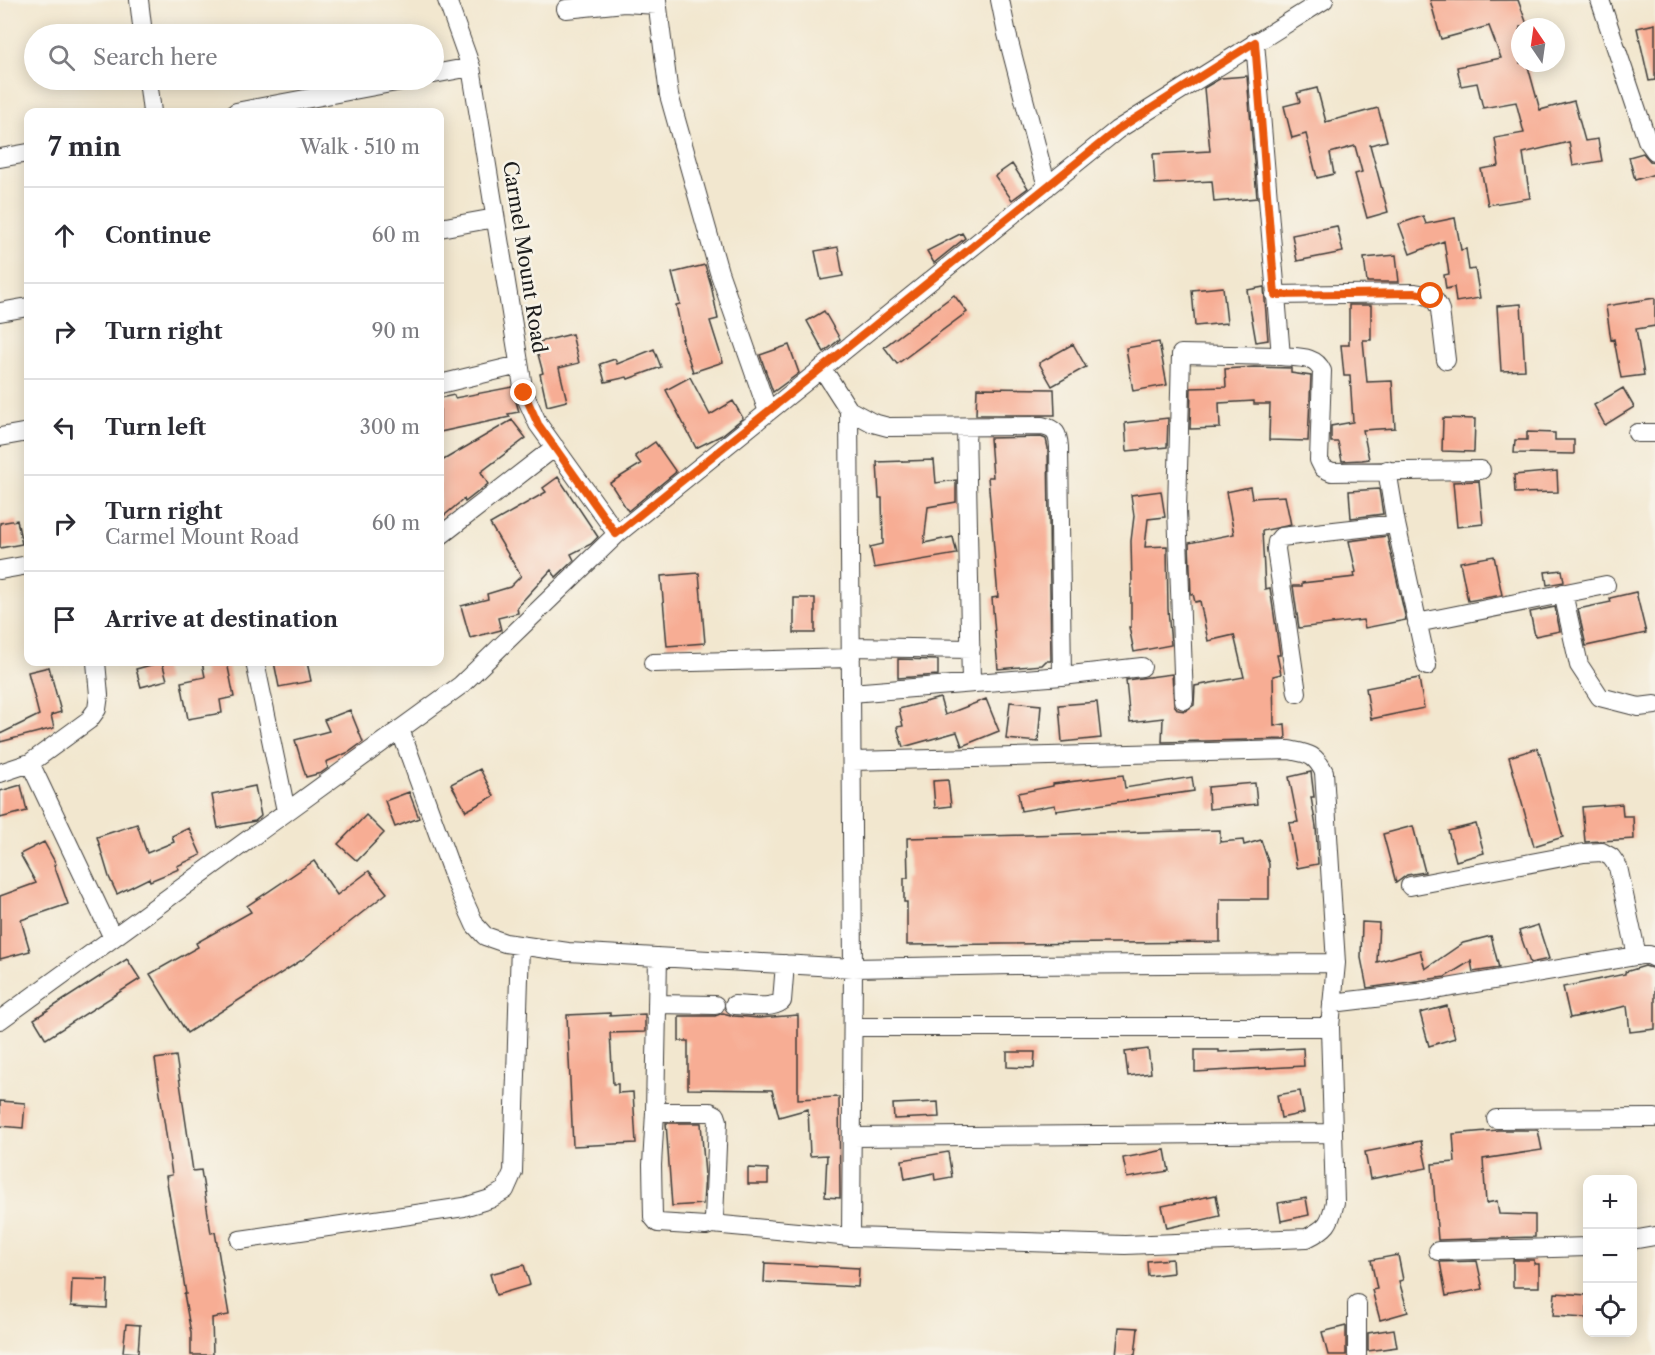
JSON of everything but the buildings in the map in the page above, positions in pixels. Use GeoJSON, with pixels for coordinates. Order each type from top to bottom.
{"type":"FeatureCollection","features":[{"type":"Feature","properties":{"kind":"street"},"geometry":{"type":"LineString","coordinates":[[139,0],[142,24]]}},
{"type":"Feature","properties":{"kind":"street","name":"Carmel Mount Road"},"geometry":{"type":"LineString","coordinates":[[447,0],[471,67],[524,393],[538,424],[616,534]]}},
{"type":"Feature","properties":{"kind":"street"},"geometry":{"type":"LineString","coordinates":[[1000,0],[1047,187]]}},
{"type":"Feature","properties":{"kind":"street"},"geometry":{"type":"LineString","coordinates":[[0,1020],[461,685],[616,534],[1117,130],[1324,0]]}},
{"type":"Feature","properties":{"kind":"street"},"geometry":{"type":"LineString","coordinates":[[1600,0],[1647,140],[1655,151]]}},
{"type":"Feature","properties":{"kind":"street"},"geometry":{"type":"LineString","coordinates":[[566,9],[657,2],[672,106],[719,273],[768,412]]}},
{"type":"Feature","properties":{"kind":"street"},"geometry":{"type":"LineString","coordinates":[[1255,42],[1281,356]]}},
{"type":"Feature","properties":{"kind":"street"},"geometry":{"type":"LineString","coordinates":[[444,72],[471,67]]}},
{"type":"Feature","properties":{"kind":"street"},"geometry":{"type":"LineString","coordinates":[[149,90],[152,108]]}},
{"type":"Feature","properties":{"kind":"street"},"geometry":{"type":"LineString","coordinates":[[257,108],[354,90]]}},
{"type":"Feature","properties":{"kind":"street"},"geometry":{"type":"LineString","coordinates":[[0,159],[24,154]]}},
{"type":"Feature","properties":{"kind":"street"},"geometry":{"type":"LineString","coordinates":[[444,227],[495,218]]}},
{"type":"Feature","properties":{"kind":"street"},"geometry":{"type":"LineString","coordinates":[[1275,295],[1414,293],[1431,296],[1437,302],[1440,310],[1446,360]]}},
{"type":"Feature","properties":{"kind":"street"},"geometry":{"type":"LineString","coordinates":[[0,312],[24,308]]}},
{"type":"Feature","properties":{"kind":"street"},"geometry":{"type":"LineString","coordinates":[[1184,700],[1177,509],[1181,354],[1314,359],[1319,363],[1322,371],[1319,460],[1323,468],[1332,472],[1481,470]]}},
{"type":"Feature","properties":{"kind":"street"},"geometry":{"type":"LineString","coordinates":[[444,383],[519,365]]}},
{"type":"Feature","properties":{"kind":"street"},"geometry":{"type":"LineString","coordinates":[[822,368],[849,410],[873,423],[888,427],[1042,426],[1053,428],[1059,436],[1062,676]]}},
{"type":"Feature","properties":{"kind":"street"},"geometry":{"type":"LineString","coordinates":[[849,410],[853,969],[851,1237]]}},
{"type":"Feature","properties":{"kind":"street"},"geometry":{"type":"LineString","coordinates":[[966,427],[971,683]]}},
{"type":"Feature","properties":{"kind":"street"},"geometry":{"type":"LineString","coordinates":[[0,436],[24,433]]}},
{"type":"Feature","properties":{"kind":"street"},"geometry":{"type":"LineString","coordinates":[[444,533],[555,447]]}},
{"type":"Feature","properties":{"kind":"street"},"geometry":{"type":"LineString","coordinates":[[1387,470],[1396,524],[1427,666]]}},
{"type":"Feature","properties":{"kind":"street"},"geometry":{"type":"LineString","coordinates":[[1297,693],[1276,549],[1277,542],[1281,537],[1396,524]]}},
{"type":"Feature","properties":{"kind":"street"},"geometry":{"type":"LineString","coordinates":[[0,570],[24,566]]}},
{"type":"Feature","properties":{"kind":"street"},"geometry":{"type":"LineString","coordinates":[[1417,623],[1606,585]]}},
{"type":"Feature","properties":{"kind":"street"},"geometry":{"type":"LineString","coordinates":[[1563,593],[1579,665],[1600,697],[1639,707],[1655,705]]}},
{"type":"Feature","properties":{"kind":"street"},"geometry":{"type":"LineString","coordinates":[[653,663],[851,652],[971,649]]}},
{"type":"Feature","properties":{"kind":"street"},"geometry":{"type":"LineString","coordinates":[[0,773],[30,763],[89,720],[97,708],[99,695],[96,666]]}},
{"type":"Feature","properties":{"kind":"street"},"geometry":{"type":"LineString","coordinates":[[256,666],[286,811]]}},
{"type":"Feature","properties":{"kind":"street"},"geometry":{"type":"LineString","coordinates":[[851,693],[1062,676],[1142,667]]}},
{"type":"Feature","properties":{"kind":"street"},"geometry":{"type":"LineString","coordinates":[[400,729],[456,883],[475,925],[485,936],[505,943],[568,952],[853,969],[1014,965],[1336,963]]}},
{"type":"Feature","properties":{"kind":"street"},"geometry":{"type":"LineString","coordinates":[[658,957],[656,1112],[652,1165],[654,1220],[660,1224],[706,1226],[712,1224],[851,1237],[1125,1245],[1307,1238],[1322,1231],[1330,1220],[1335,1202],[1330,1027],[1336,963],[1324,772],[1318,760],[1309,754],[1289,750],[852,761]]}},
{"type":"Feature","properties":{"kind":"street"},"geometry":{"type":"LineString","coordinates":[[30,763],[112,938]]}},
{"type":"Feature","properties":{"kind":"street"},"geometry":{"type":"LineString","coordinates":[[1332,1003],[1417,993],[1646,957],[1618,867],[1611,857],[1602,852],[1545,858],[1410,886]]}},
{"type":"Feature","properties":{"kind":"street"},"geometry":{"type":"LineString","coordinates":[[240,1240],[464,1207],[490,1199],[505,1190],[513,1172],[520,945]]}},
{"type":"Feature","properties":{"kind":"street"},"geometry":{"type":"LineString","coordinates":[[734,1005],[777,1004],[782,1000],[785,964]]}},
{"type":"Feature","properties":{"kind":"street"},"geometry":{"type":"LineString","coordinates":[[657,1004],[715,1005]]}},
{"type":"Feature","properties":{"kind":"street"},"geometry":{"type":"LineString","coordinates":[[853,1027],[1330,1027]]}},
{"type":"Feature","properties":{"kind":"street"},"geometry":{"type":"LineString","coordinates":[[656,1112],[710,1112],[716,1115],[718,1121],[712,1224]]}},
{"type":"Feature","properties":{"kind":"street"},"geometry":{"type":"LineString","coordinates":[[1496,1119],[1655,1118]]}},
{"type":"Feature","properties":{"kind":"street"},"geometry":{"type":"LineString","coordinates":[[852,1137],[1333,1133]]}},
{"type":"Feature","properties":{"kind":"street"},"geometry":{"type":"LineString","coordinates":[[1637,1239],[1655,1236]]}},
{"type":"Feature","properties":{"kind":"street"},"geometry":{"type":"LineString","coordinates":[[1438,1251],[1583,1247]]}},
{"type":"Feature","properties":{"kind":"street"},"geometry":{"type":"LineString","coordinates":[[1357,1304],[1357,1355]]}},
{"type":"Feature","properties":{"kind":"route"},"geometry":{"type":"LineString","coordinates":[[524,393],[538,424],[616,534],[1117,130],[1255,42],[1275,295],[1414,293],[1431,296]]}}]}
